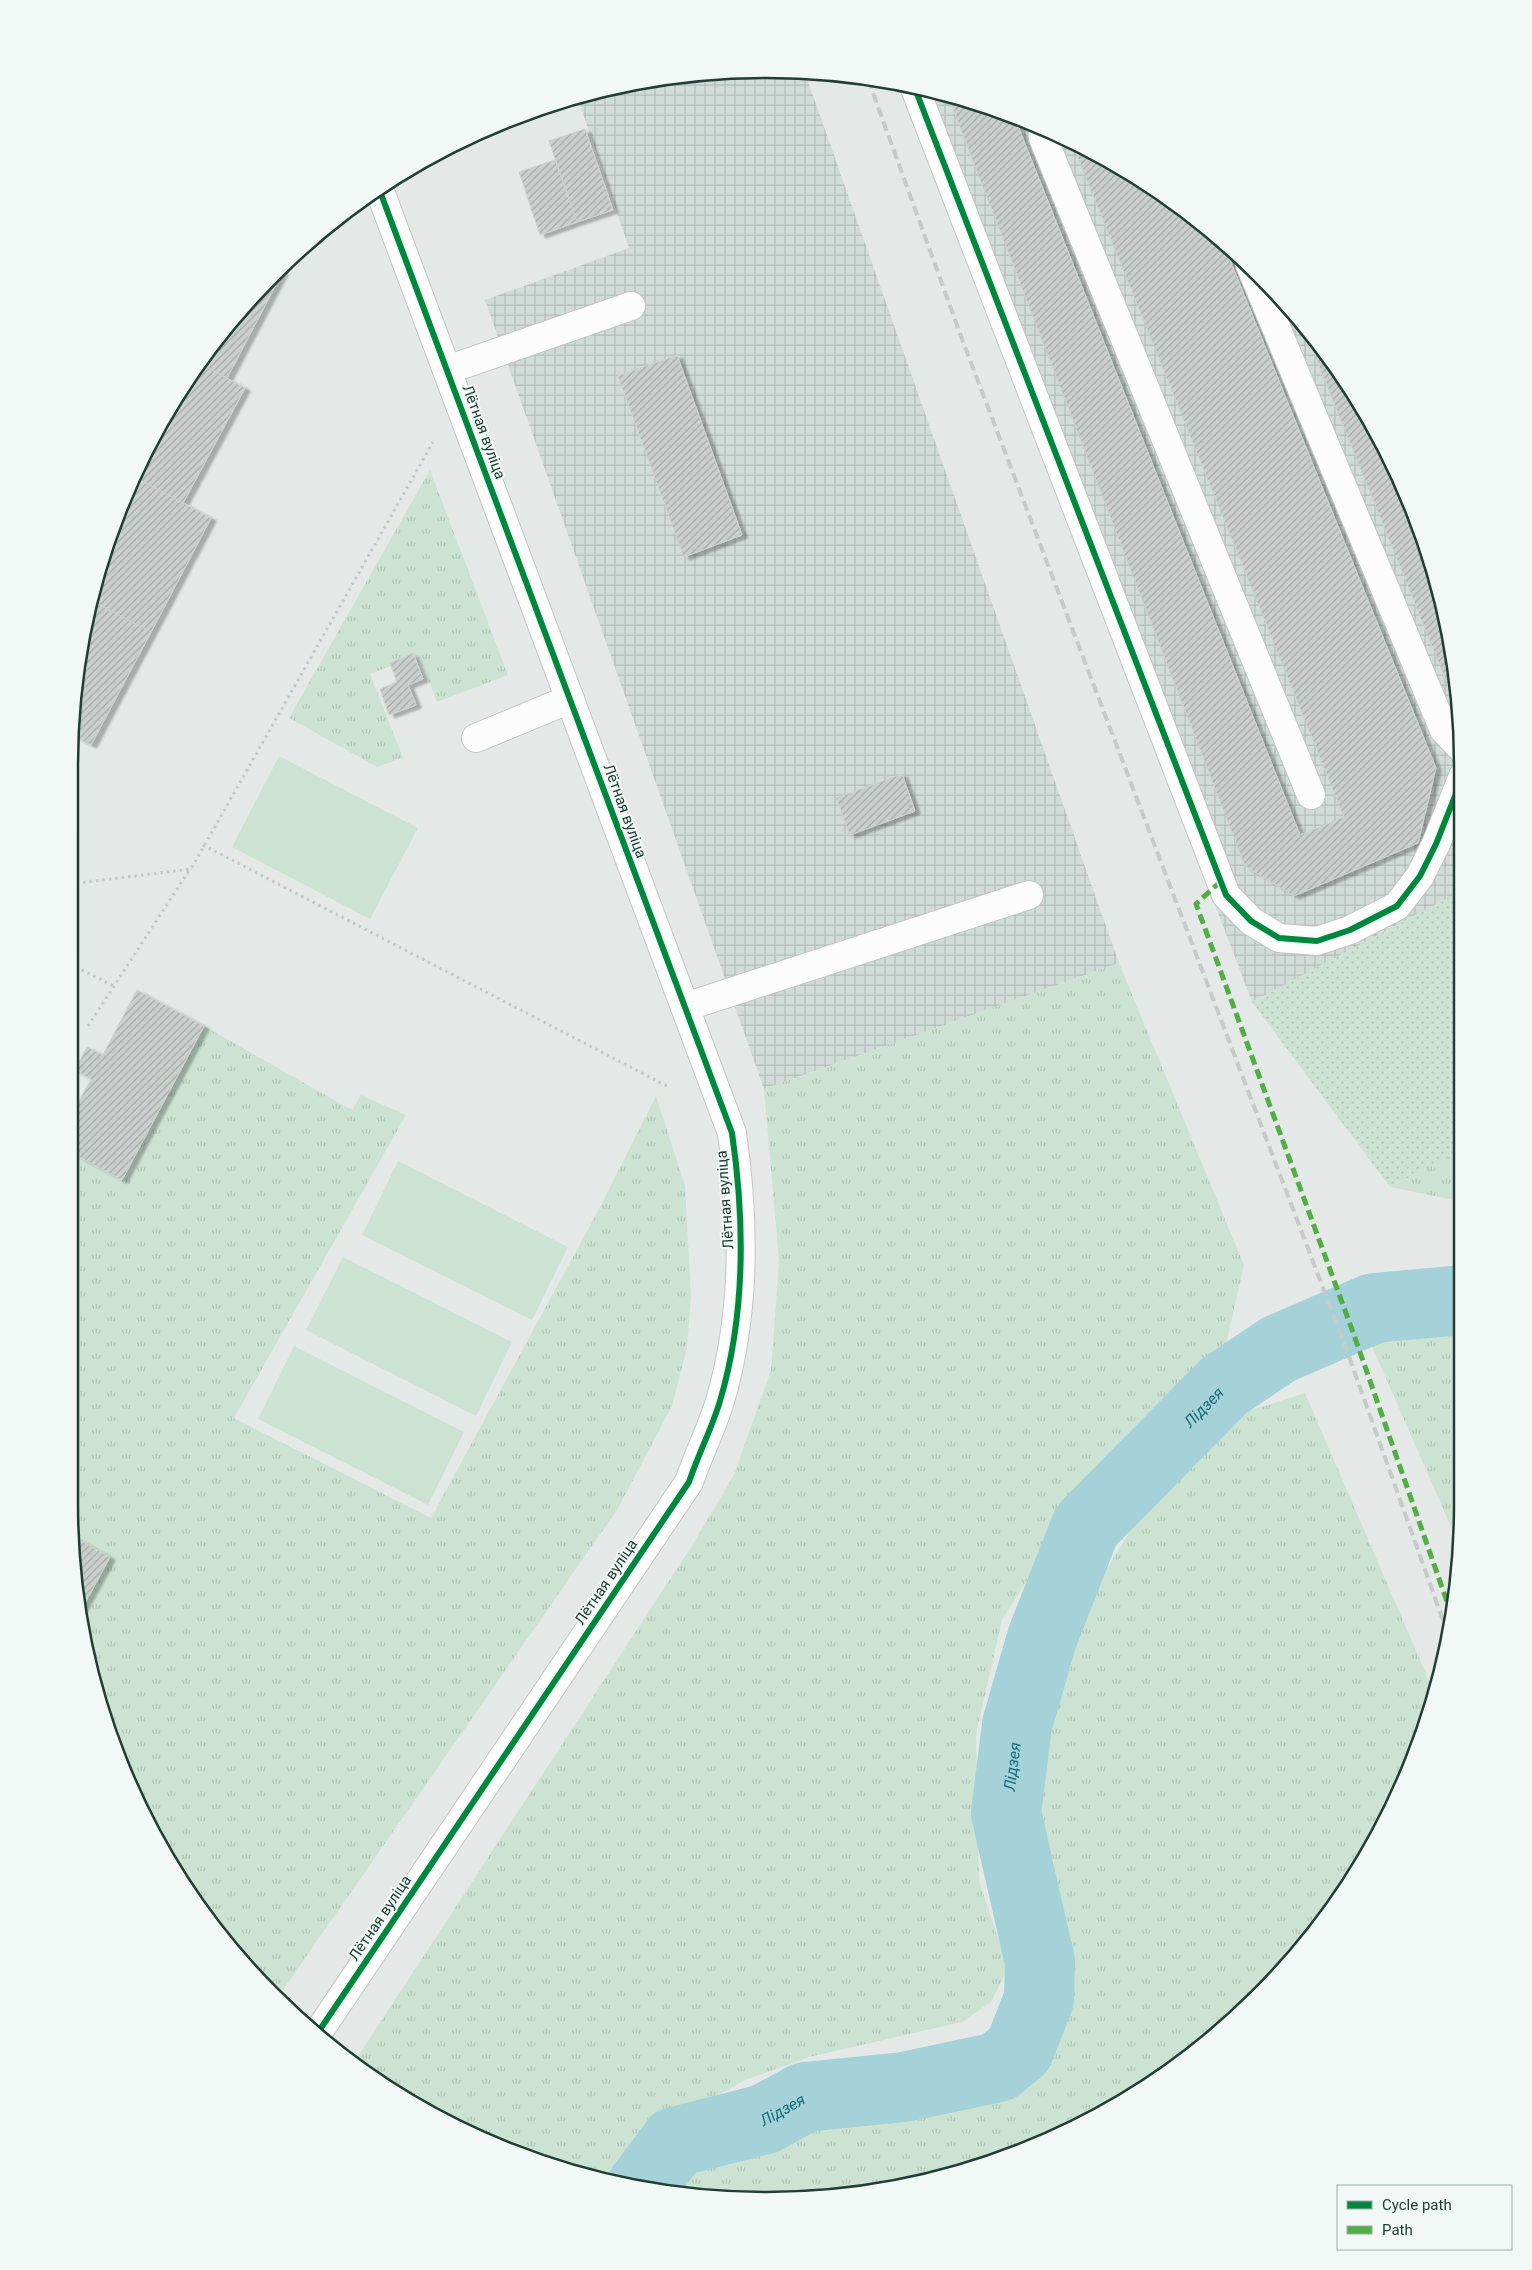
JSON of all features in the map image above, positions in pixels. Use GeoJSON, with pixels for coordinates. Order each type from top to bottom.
{"type":"FeatureCollection","features":[{"type":"Feature","properties":{"kind":"street"},"geometry":{"type":"LineString","coordinates":[[917,95],[1226,895],[1251,921],[1279,938],[1317,942],[1358,926],[1398,906],[1420,876],[1436,844],[1454,799]]}},
{"type":"Feature","properties":{"kind":"street"},"geometry":{"type":"LineString","coordinates":[[1042,136],[1311,795]]}},
{"type":"Feature","properties":{"kind":"street","name":"Лётная вуліца"},"geometry":{"type":"LineString","coordinates":[[321,2029],[689,1482],[720,1401],[734,1339],[740,1289],[742,1227],[739,1180],[732,1133],[381,195]]}},
{"type":"Feature","properties":{"kind":"street"},"geometry":{"type":"LineString","coordinates":[[1258,284],[1444,730],[1453,739]]}},
{"type":"Feature","properties":{"kind":"street"},"geometry":{"type":"LineString","coordinates":[[447,370],[630,306]]}},
{"type":"Feature","properties":{"kind":"street"},"geometry":{"type":"LineString","coordinates":[[476,738],[570,699]]}},
{"type":"Feature","properties":{"kind":"street"},"geometry":{"type":"LineString","coordinates":[[685,1007],[1029,895]]}},
{"type":"Feature","properties":{"kind":"path"},"geometry":{"type":"LineString","coordinates":[[88,1026],[191,869],[432,442]]}},
{"type":"Feature","properties":{"kind":"path"},"geometry":{"type":"LineString","coordinates":[[203,845],[669,1087]]}},
{"type":"Feature","properties":{"kind":"path"},"geometry":{"type":"LineString","coordinates":[[78,883],[191,869]]}},
{"type":"Feature","properties":{"kind":"path"},"geometry":{"type":"LineString","coordinates":[[78,968],[114,986]]}},
{"type":"Feature","properties":{"kind":"shaded area"},"geometry":{"type":"Polygon","coordinates":[[[721,79],[807,79],[1119,963],[764,1089],[485,300],[629,248],[580,104],[676,83],[721,79]]]}},
{"type":"Feature","properties":{"kind":"shaded area"},"geometry":{"type":"Polygon","coordinates":[[[906,92],[987,114],[1071,149],[1149,194],[1220,248],[1284,312],[1338,383],[1383,461],[1418,545],[1431,588],[1449,676],[1453,721],[1454,895],[1252,1002],[906,92]]]}},
{"type":"Feature","properties":{"kind":"green space"},"geometry":{"type":"Polygon","coordinates":[[[430,470],[508,675],[437,702],[419,655],[370,674],[403,758],[377,767],[289,718],[430,470]]]}},
{"type":"Feature","properties":{"kind":"green space"},"geometry":{"type":"Polygon","coordinates":[[[279,756],[418,828],[370,919],[232,847],[279,756]]]}},
{"type":"Feature","properties":{"kind":"green space"},"geometry":{"type":"Polygon","coordinates":[[[1454,895],[1454,1155],[1390,1187],[1252,1002],[1454,895]]]}},
{"type":"Feature","properties":{"kind":"green space"},"geometry":{"type":"Polygon","coordinates":[[[1119,963],[1244,1265],[1225,1349],[1079,1497],[1002,1620],[976,1735],[979,1881],[1008,1968],[991,2002],[962,2022],[809,2057],[745,2080],[666,2125],[619,2169],[617,2175],[545,2156],[461,2121],[422,2100],[357,2057],[691,1547],[734,1475],[771,1370],[779,1261],[764,1089],[1119,963]]]}},
{"type":"Feature","properties":{"kind":"green space"},"geometry":{"type":"Polygon","coordinates":[[[204,1026],[352,1110],[361,1095],[406,1115],[234,1418],[431,1518],[599,1209],[656,1096],[685,1185],[691,1297],[687,1348],[672,1406],[617,1510],[281,1993],[248,1958],[194,1887],[149,1809],[114,1725],[101,1682],[91,1638],[83,1594],[79,1549],[78,1156],[122,1179],[204,1026]]]}},
{"type":"Feature","properties":{"kind":"green space"},"geometry":{"type":"Polygon","coordinates":[[[1454,1155],[1454,1200],[1390,1187],[1454,1155]]]}},
{"type":"Feature","properties":{"kind":"green space"},"geometry":{"type":"Polygon","coordinates":[[[398,1161],[568,1247],[532,1320],[362,1235],[398,1161]]]}},
{"type":"Feature","properties":{"kind":"green space"},"geometry":{"type":"Polygon","coordinates":[[[343,1257],[512,1342],[476,1416],[306,1330],[343,1257]]]}},
{"type":"Feature","properties":{"kind":"green space"},"geometry":{"type":"Polygon","coordinates":[[[1454,1316],[1453,1532],[1367,1335],[1454,1316]]]}},
{"type":"Feature","properties":{"kind":"green space"},"geometry":{"type":"Polygon","coordinates":[[[294,1346],[464,1432],[428,1505],[258,1419],[294,1346]]]}},
{"type":"Feature","properties":{"kind":"green space"},"geometry":{"type":"Polygon","coordinates":[[[1305,1393],[1430,1684],[1418,1725],[1383,1809],[1338,1887],[1312,1923],[1284,1958],[1253,1991],[1220,2022],[1185,2050],[1149,2076],[1110,2100],[1071,2121],[1029,2140],[987,2156],[944,2169],[856,2187],[766,2192],[721,2191],[668,2186],[689,2167],[764,2128],[904,2106],[1017,2071],[1064,1970],[1063,1908],[1044,1856],[1034,1740],[1061,1642],[1134,1525],[1236,1415],[1305,1393]]]}},
{"type":"Feature","properties":{"kind":"building"},"geometry":{"type":"Polygon","coordinates":[[[951,103],[1018,126],[1300,835],[1344,817],[1075,151],[1149,194],[1185,220],[1228,256],[1436,768],[1418,843],[1294,896],[1245,866],[951,103]]]}},
{"type":"Feature","properties":{"kind":"building"},"geometry":{"type":"Polygon","coordinates":[[[585,129],[613,210],[577,222],[549,141],[585,129]]]}},
{"type":"Feature","properties":{"kind":"building"},"geometry":{"type":"Polygon","coordinates":[[[555,160],[577,222],[540,235],[519,172],[555,160]]]}},
{"type":"Feature","properties":{"kind":"building"},"geometry":{"type":"Polygon","coordinates":[[[279,279],[227,378],[206,367],[248,312],[279,279]]]}},
{"type":"Feature","properties":{"kind":"building"},"geometry":{"type":"Polygon","coordinates":[[[1311,346],[1338,383],[1362,422],[1383,461],[1402,503],[1418,545],[1431,588],[1441,632],[1450,692],[1311,346]]]}},
{"type":"Feature","properties":{"kind":"building"},"geometry":{"type":"Polygon","coordinates":[[[677,355],[742,535],[684,557],[618,376],[677,355]]]}},
{"type":"Feature","properties":{"kind":"building"},"geometry":{"type":"Polygon","coordinates":[[[206,367],[245,388],[183,503],[140,480],[170,422],[206,367]]]}},
{"type":"Feature","properties":{"kind":"building"},"geometry":{"type":"Polygon","coordinates":[[[142,481],[211,518],[151,632],[97,604],[114,545],[128,507],[142,481]]]}},
{"type":"Feature","properties":{"kind":"building"},"geometry":{"type":"Polygon","coordinates":[[[97,604],[151,632],[91,745],[79,738],[79,721],[83,676],[97,604]]]}},
{"type":"Feature","properties":{"kind":"building"},"geometry":{"type":"Polygon","coordinates":[[[413,653],[423,679],[408,685],[416,705],[389,715],[380,689],[397,682],[390,663],[413,653]]]}},
{"type":"Feature","properties":{"kind":"building"},"geometry":{"type":"Polygon","coordinates":[[[902,774],[915,811],[850,835],[836,798],[902,774]]]}},
{"type":"Feature","properties":{"kind":"building"},"geometry":{"type":"Polygon","coordinates":[[[137,990],[204,1026],[122,1180],[78,1156],[78,1103],[91,1079],[78,1072],[78,1064],[87,1047],[103,1055],[137,990]]]}},
{"type":"Feature","properties":{"kind":"building"},"geometry":{"type":"Polygon","coordinates":[[[79,1540],[110,1557],[85,1603],[79,1540]]]}},
{"type":"Feature","properties":{"kind":"waterway","name":"Лідзея"},"geometry":{"type":"LineString","coordinates":[[645,2181],[675,2142],[765,2119],[805,2097],[904,2087],[998,2067],[1019,2050],[1039,1999],[1040,1962],[1006,1813],[1017,1725],[1042,1638],[1086,1526],[1224,1386],[1279,1349],[1374,1308],[1454,1301]]}},
{"type":"Feature","properties":{"kind":"railway"},"geometry":{"type":"LineString","coordinates":[[870,86],[962,339],[1347,1351],[1444,1623]]}},
{"type":"Feature","properties":{"kind":"marked path"},"geometry":{"type":"LineString","coordinates":[[1221,881],[1196,904],[1354,1335],[1447,1603]]}},
{"type":"Feature","properties":{"kind":"cycle path"},"geometry":{"type":"LineString","coordinates":[[917,95],[1226,895],[1251,921],[1279,938],[1317,941],[1350,930],[1397,906],[1420,876],[1436,844],[1454,799]]}},
{"type":"Feature","properties":{"kind":"cycle path"},"geometry":{"type":"LineString","coordinates":[[321,2029],[689,1482],[717,1411],[729,1368],[735,1335],[741,1267],[739,1200],[732,1133],[381,195]]}}]}
